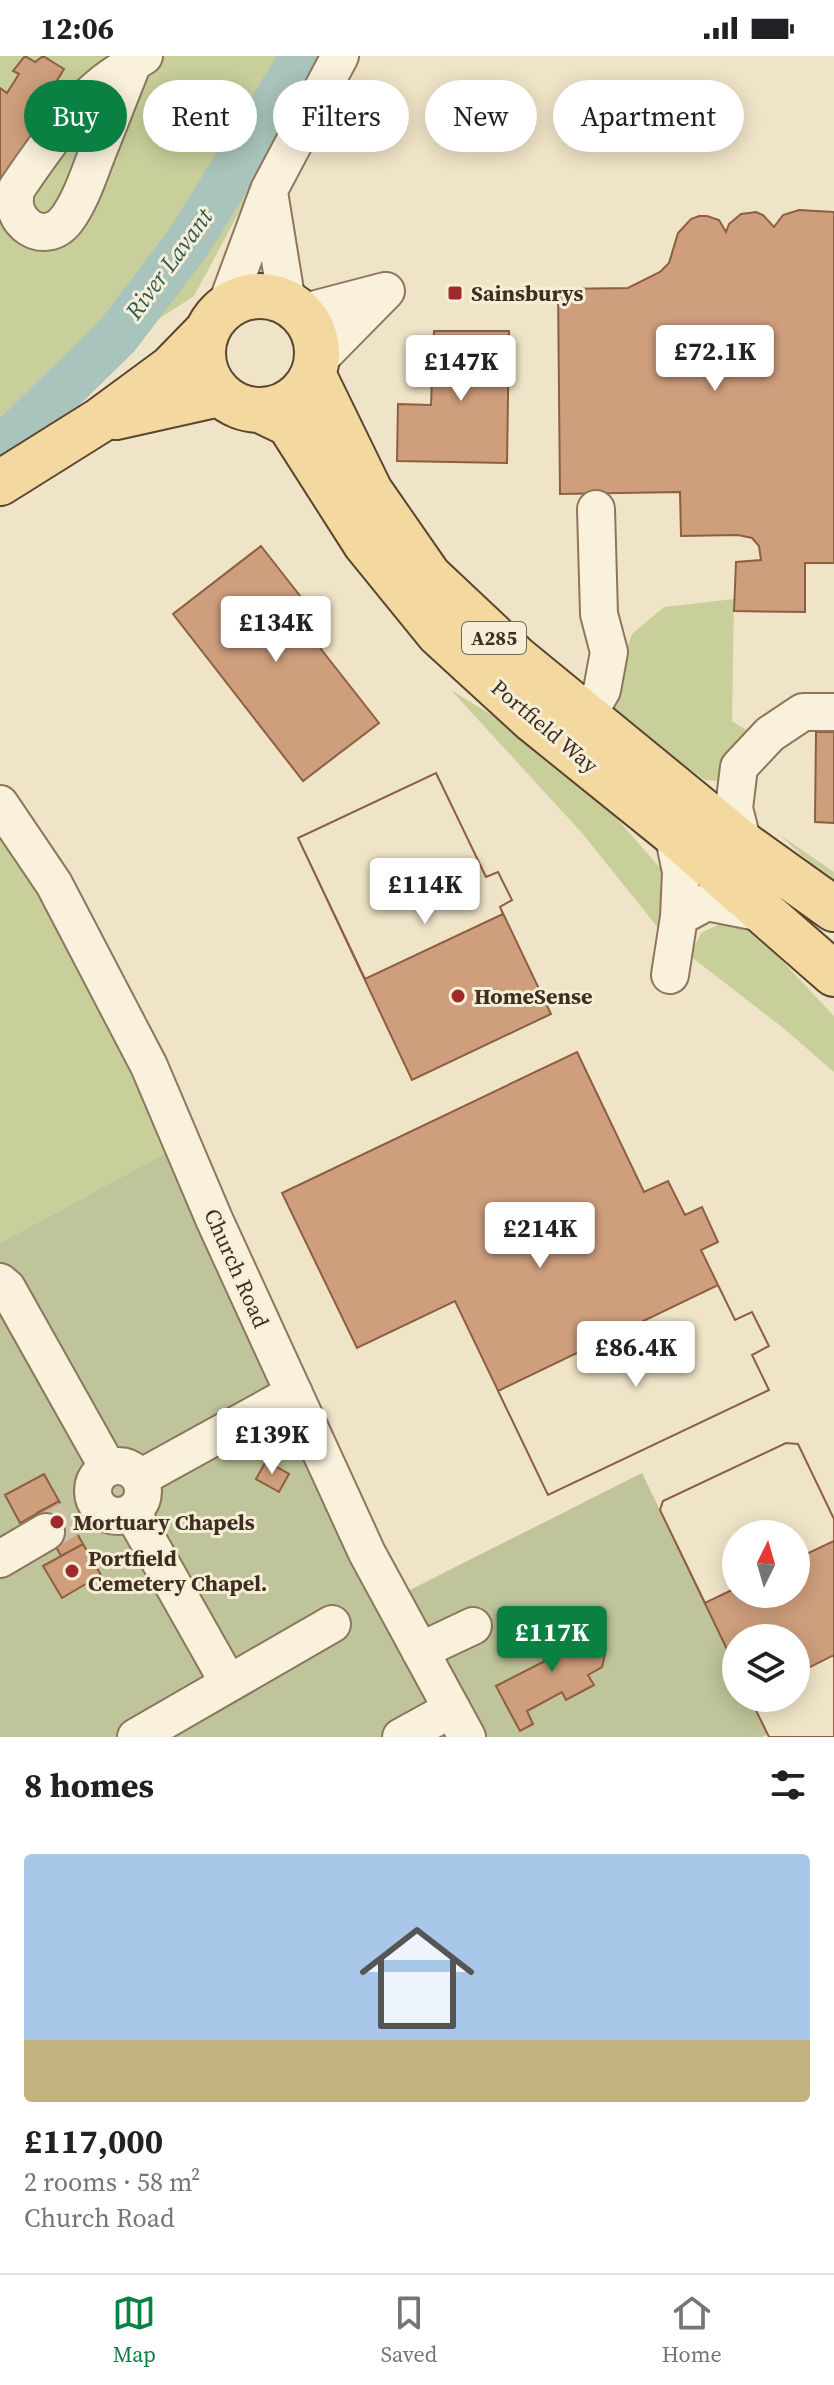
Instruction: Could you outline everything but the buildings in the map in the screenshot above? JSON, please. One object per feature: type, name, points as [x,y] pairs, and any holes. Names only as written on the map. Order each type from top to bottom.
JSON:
[{"type":"main road","points":[[0,483],[99,421],[171,368],[216,319],[255,296],[271,297],[294,308],[311,328],[316,344],[315,368],[295,399],[279,408],[262,411],[245,409],[219,394],[208,378],[202,349],[216,319]]},
{"type":"main road","name":"Portfield Way","points":[[315,368],[370,491],[429,576],[516,658],[743,844],[834,909]]},
{"type":"main road","points":[[99,421],[219,394]]},
{"type":"main road","name":"Portfield Way","points":[[262,411],[289,424],[365,543],[439,634],[533,720],[673,833],[834,974]]},
{"type":"street","points":[[216,319],[269,190],[334,58]]},
{"type":"street","points":[[269,190],[294,308],[386,291],[315,368]]},
{"type":"street","points":[[587,716],[602,690],[609,652],[599,614],[596,509]]},
{"type":"street","points":[[743,844],[734,808],[739,767],[770,734],[803,712],[834,712]]},
{"type":"street","name":"Church Road","points":[[0,804],[54,884],[149,1066],[214,1219],[367,1553],[459,1723]]},
{"type":"street","points":[[670,975],[679,917],[681,872],[673,833]]},
{"type":"street","points":[[679,917],[707,902],[763,913]]},
{"type":"street","points":[[0,1282],[7,1288],[127,1486],[228,1682]]},
{"type":"street","points":[[0,1559],[71,1518],[116,1516],[127,1486],[294,1393]]},
{"type":"street","points":[[136,1737],[332,1624]]},
{"type":"street","points":[[420,1651],[473,1626]]},
{"type":"street","points":[[401,1737],[459,1723]]},
{"type":"green space","points":[[0,56],[323,56],[310,80],[273,80],[273,149],[194,296],[0,422]]},
{"type":"green space","points":[[734,599],[732,721],[751,733],[732,769],[719,781],[705,780],[640,733],[611,707],[618,671],[632,634],[664,607]]},
{"type":"green space","points":[[451,690],[559,757],[663,871],[679,917],[659,929],[582,833]]},
{"type":"green space","points":[[0,835],[60,934],[169,1151],[0,1243]]},
{"type":"green space","points":[[780,835],[834,872],[834,882],[825,877]]},
{"type":"green space","points":[[724,922],[756,933],[834,1016],[834,1072],[782,1027],[690,956],[701,933]]},
{"type":"green space","points":[[169,1151],[392,1599],[642,1473],[722,1639],[722,1712],[757,1712],[768,1734],[763,1737],[0,1737],[0,1243]]},
{"type":"waterway","name":"River Lavant","points":[[0,444],[17,434],[117,336],[189,241],[304,56]]},
{"type":"tunnel","points":[[46,1532],[71,1518]]},
{"type":"place","name":"Sainsburys","points":[[455,293]]},
{"type":"place","name":"HomeSense","points":[[458,996]]},
{"type":"place","name":"Mortuary Chapels","points":[[57,1522]]},
{"type":"place","name":"Portfield Cemetery Chapel.","points":[[72,1571]]}]
